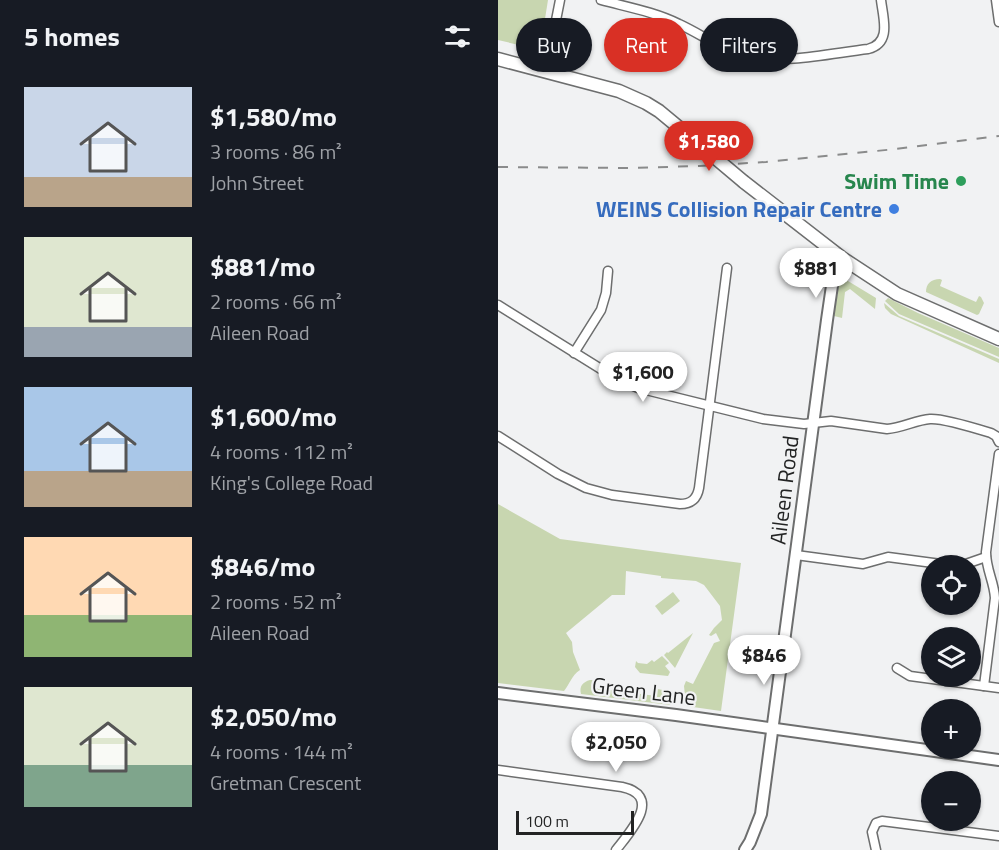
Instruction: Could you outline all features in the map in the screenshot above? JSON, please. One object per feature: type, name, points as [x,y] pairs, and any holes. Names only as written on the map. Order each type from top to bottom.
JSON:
[{"type":"main road","points":[[498,59],[516,64]]},
{"type":"main road","points":[[550,72],[602,85],[634,97],[659,111],[744,182],[842,258],[897,294],[999,339]]},
{"type":"street","points":[[556,18],[560,0]]},
{"type":"street","points":[[600,0],[666,18],[738,54],[776,59],[868,49],[878,45],[884,31],[881,0]]},
{"type":"street","points":[[996,0],[999,22]]},
{"type":"street","name":"Aileen Road","points":[[745,850],[761,814],[812,423],[834,272],[842,258]]},
{"type":"street","points":[[498,436],[558,474],[586,488],[612,495],[683,504],[693,500],[699,491],[727,268]]},
{"type":"street","points":[[574,353],[601,310],[606,293],[608,271]]},
{"type":"street","points":[[498,305],[617,379],[638,388],[756,418],[804,424],[831,421],[892,429],[933,419],[989,433],[996,436],[999,442]]},
{"type":"street","points":[[984,686],[995,598],[986,557],[999,454]]},
{"type":"street","points":[[796,555],[863,564],[888,557],[921,561]]},
{"type":"street","points":[[981,559],[986,557]]},
{"type":"street","points":[[897,668],[910,676],[999,688]]},
{"type":"street","name":"Green Lane","points":[[498,693],[999,759]]},
{"type":"street","points":[[498,770],[622,787],[633,791],[640,801],[642,809],[640,816],[616,850]]},
{"type":"street","points":[[876,850],[872,832],[876,823],[882,821],[999,836]]},
{"type":"green space","points":[[498,0],[548,0],[545,18],[516,18],[516,44],[498,40]]},
{"type":"green space","points":[[843,278],[876,298],[875,309],[850,289],[845,292],[842,318],[834,316],[839,284]]},
{"type":"green space","points":[[942,280],[940,286],[976,302],[979,296],[981,297],[984,303],[979,314],[926,292],[930,282]]},
{"type":"green space","points":[[888,298],[999,348],[999,357],[899,314],[885,301]]},
{"type":"green space","points":[[884,303],[899,316],[999,359],[999,363],[891,314],[885,308]]},
{"type":"green space","points":[[498,504],[560,539],[741,563],[721,711],[686,706],[684,686],[686,681],[693,684],[714,643],[720,641],[716,633],[709,635],[722,620],[720,606],[704,585],[696,581],[661,578],[661,576],[626,571],[625,595],[612,595],[566,633],[572,642],[580,670],[564,691],[498,683]]},
{"type":"green space","points":[[673,592],[680,601],[662,615],[655,606]]},
{"type":"green space","points":[[693,633],[675,668],[664,655]]},
{"type":"green space","points":[[662,656],[669,663],[665,666],[670,672],[668,676],[640,673],[635,667],[636,661],[647,664]]},
{"type":"green space","points":[[590,680],[596,680],[595,688],[656,696],[657,689],[663,690],[669,693],[673,700],[670,705],[581,694],[582,685]]},
{"type":"railway","points":[[498,167],[631,168],[766,162],[999,136]]},
{"type":"place","name":"Swim Time","points":[[961,181]]},
{"type":"place","name":"WEINS Collision Repair Centre","points":[[894,209]]}]
